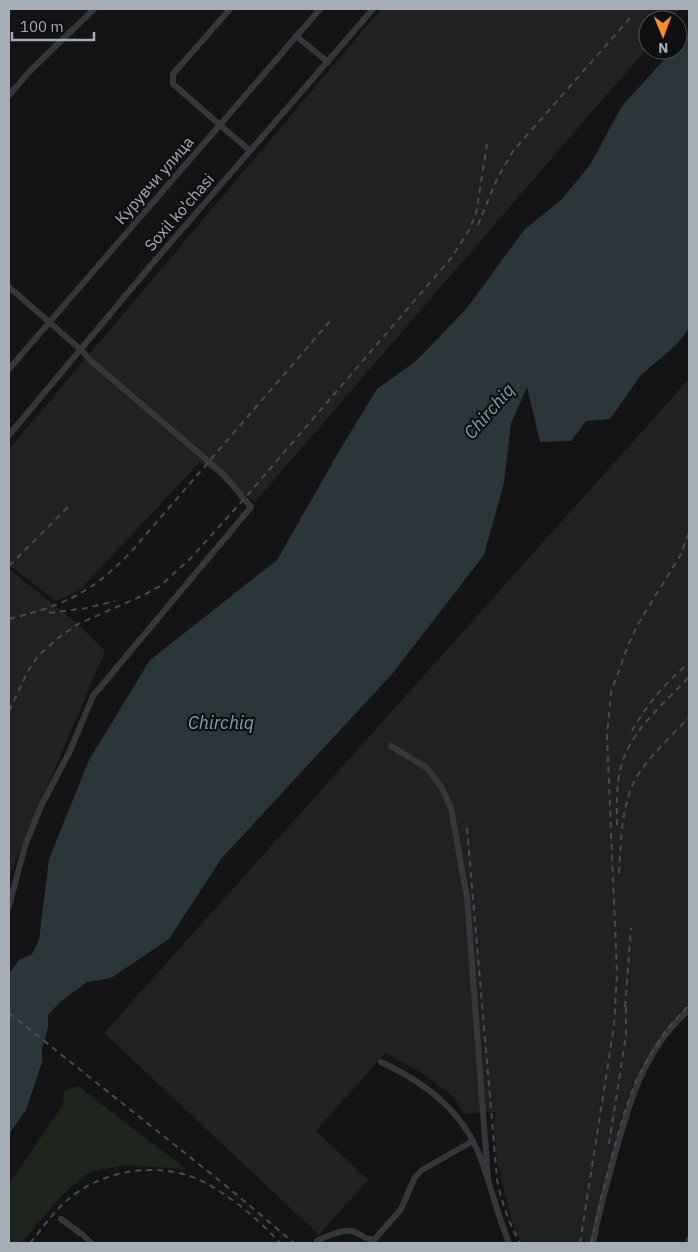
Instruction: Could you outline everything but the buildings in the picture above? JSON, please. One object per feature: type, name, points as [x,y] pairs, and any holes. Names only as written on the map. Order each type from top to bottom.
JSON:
[{"type":"street","points":[[9,95],[31,70],[94,9]]},
{"type":"street","points":[[230,9],[173,74],[172,79],[178,91],[250,151]]},
{"type":"street","name":"Курувчи улица","points":[[9,369],[320,9]]},
{"type":"street","name":"Soxil ko'chasi","points":[[9,434],[80,348],[373,9]]},
{"type":"street","points":[[296,36],[328,62]]},
{"type":"street","points":[[9,287],[80,348],[90,360],[222,473],[251,508],[93,696],[69,753],[42,806],[25,846],[9,906]]},
{"type":"street","points":[[391,746],[427,768],[442,788],[451,808],[468,898],[488,1179]]},
{"type":"street","points":[[593,1243],[625,1116],[650,1059],[676,1020],[689,1010]]},
{"type":"street","points":[[381,1062],[410,1076],[436,1094],[456,1116],[473,1141],[509,1243]]},
{"type":"street","points":[[316,1241],[346,1231],[352,1231],[371,1240],[375,1239],[401,1209],[415,1177],[422,1170],[473,1141]]},
{"type":"street","points":[[61,1219],[91,1243]]},
{"type":"shaded area","points":[[381,9],[680,9],[638,10],[638,59],[255,502],[200,462],[80,590],[56,601],[9,565],[9,449]]},
{"type":"shaded area","points":[[689,379],[689,1006],[667,1028],[645,1064],[623,1111],[590,1243],[522,1243],[515,1231],[498,1167],[494,1130],[495,1112],[464,1114],[453,1096],[420,1072],[385,1053],[316,1131],[368,1180],[319,1235],[104,1033]]},
{"type":"shaded area","points":[[9,569],[78,624],[105,651],[9,877]]},
{"type":"shaded area","points":[[78,1086],[186,1169],[125,1165],[90,1172],[62,1195],[21,1243],[9,1243],[9,1184],[63,1105],[64,1091]]},
{"type":"water","name":"Chirchiq","points":[[688,35],[689,329],[677,344],[640,376],[610,419],[586,421],[571,441],[540,442],[527,387],[511,423],[504,483],[484,555],[392,674],[221,859],[169,939],[111,978],[87,982],[60,1002],[48,1015],[48,1028],[42,1048],[42,1063],[26,1110],[9,1134],[9,974],[19,960],[32,954],[39,940],[49,859],[89,760],[150,660],[277,560],[377,389],[416,361],[467,308],[524,230],[562,199],[590,165],[622,106],[664,60],[688,60]]},
{"type":"railway","points":[[478,225],[497,179],[513,151],[631,17]]},
{"type":"railway","points":[[9,711],[28,671],[38,656],[58,638],[78,624],[160,586],[189,560],[244,499],[452,257],[469,230],[476,214],[487,144]]},
{"type":"railway","points":[[9,619],[61,603],[89,588],[116,567],[331,320]]},
{"type":"railway","points":[[9,566],[71,504]]},
{"type":"railway","points":[[580,1243],[614,1026],[617,973],[607,736],[611,692],[638,624],[680,556],[689,533]]},
{"type":"railway","points":[[49,613],[87,608],[115,601]]},
{"type":"railway","points":[[632,731],[657,694],[689,663]]},
{"type":"railway","points":[[617,825],[620,771],[630,744],[648,720],[689,677]]},
{"type":"railway","points":[[619,873],[621,837],[627,800],[631,789],[636,778],[648,762],[689,717]]},
{"type":"railway","points":[[467,828],[497,1179],[506,1212],[520,1243]]},
{"type":"railway","points":[[625,1007],[631,928]]},
{"type":"railway","points":[[609,1144],[626,1035],[626,1001]]},
{"type":"railway","points":[[591,1243],[615,1145],[625,1110],[637,1079],[667,1029],[689,1005]]},
{"type":"railway","points":[[9,1013],[225,1185],[294,1243]]},
{"type":"railway","points":[[30,1243],[60,1207],[79,1191],[95,1182],[112,1176],[149,1170],[167,1171],[202,1181],[244,1209],[280,1243]]}]
